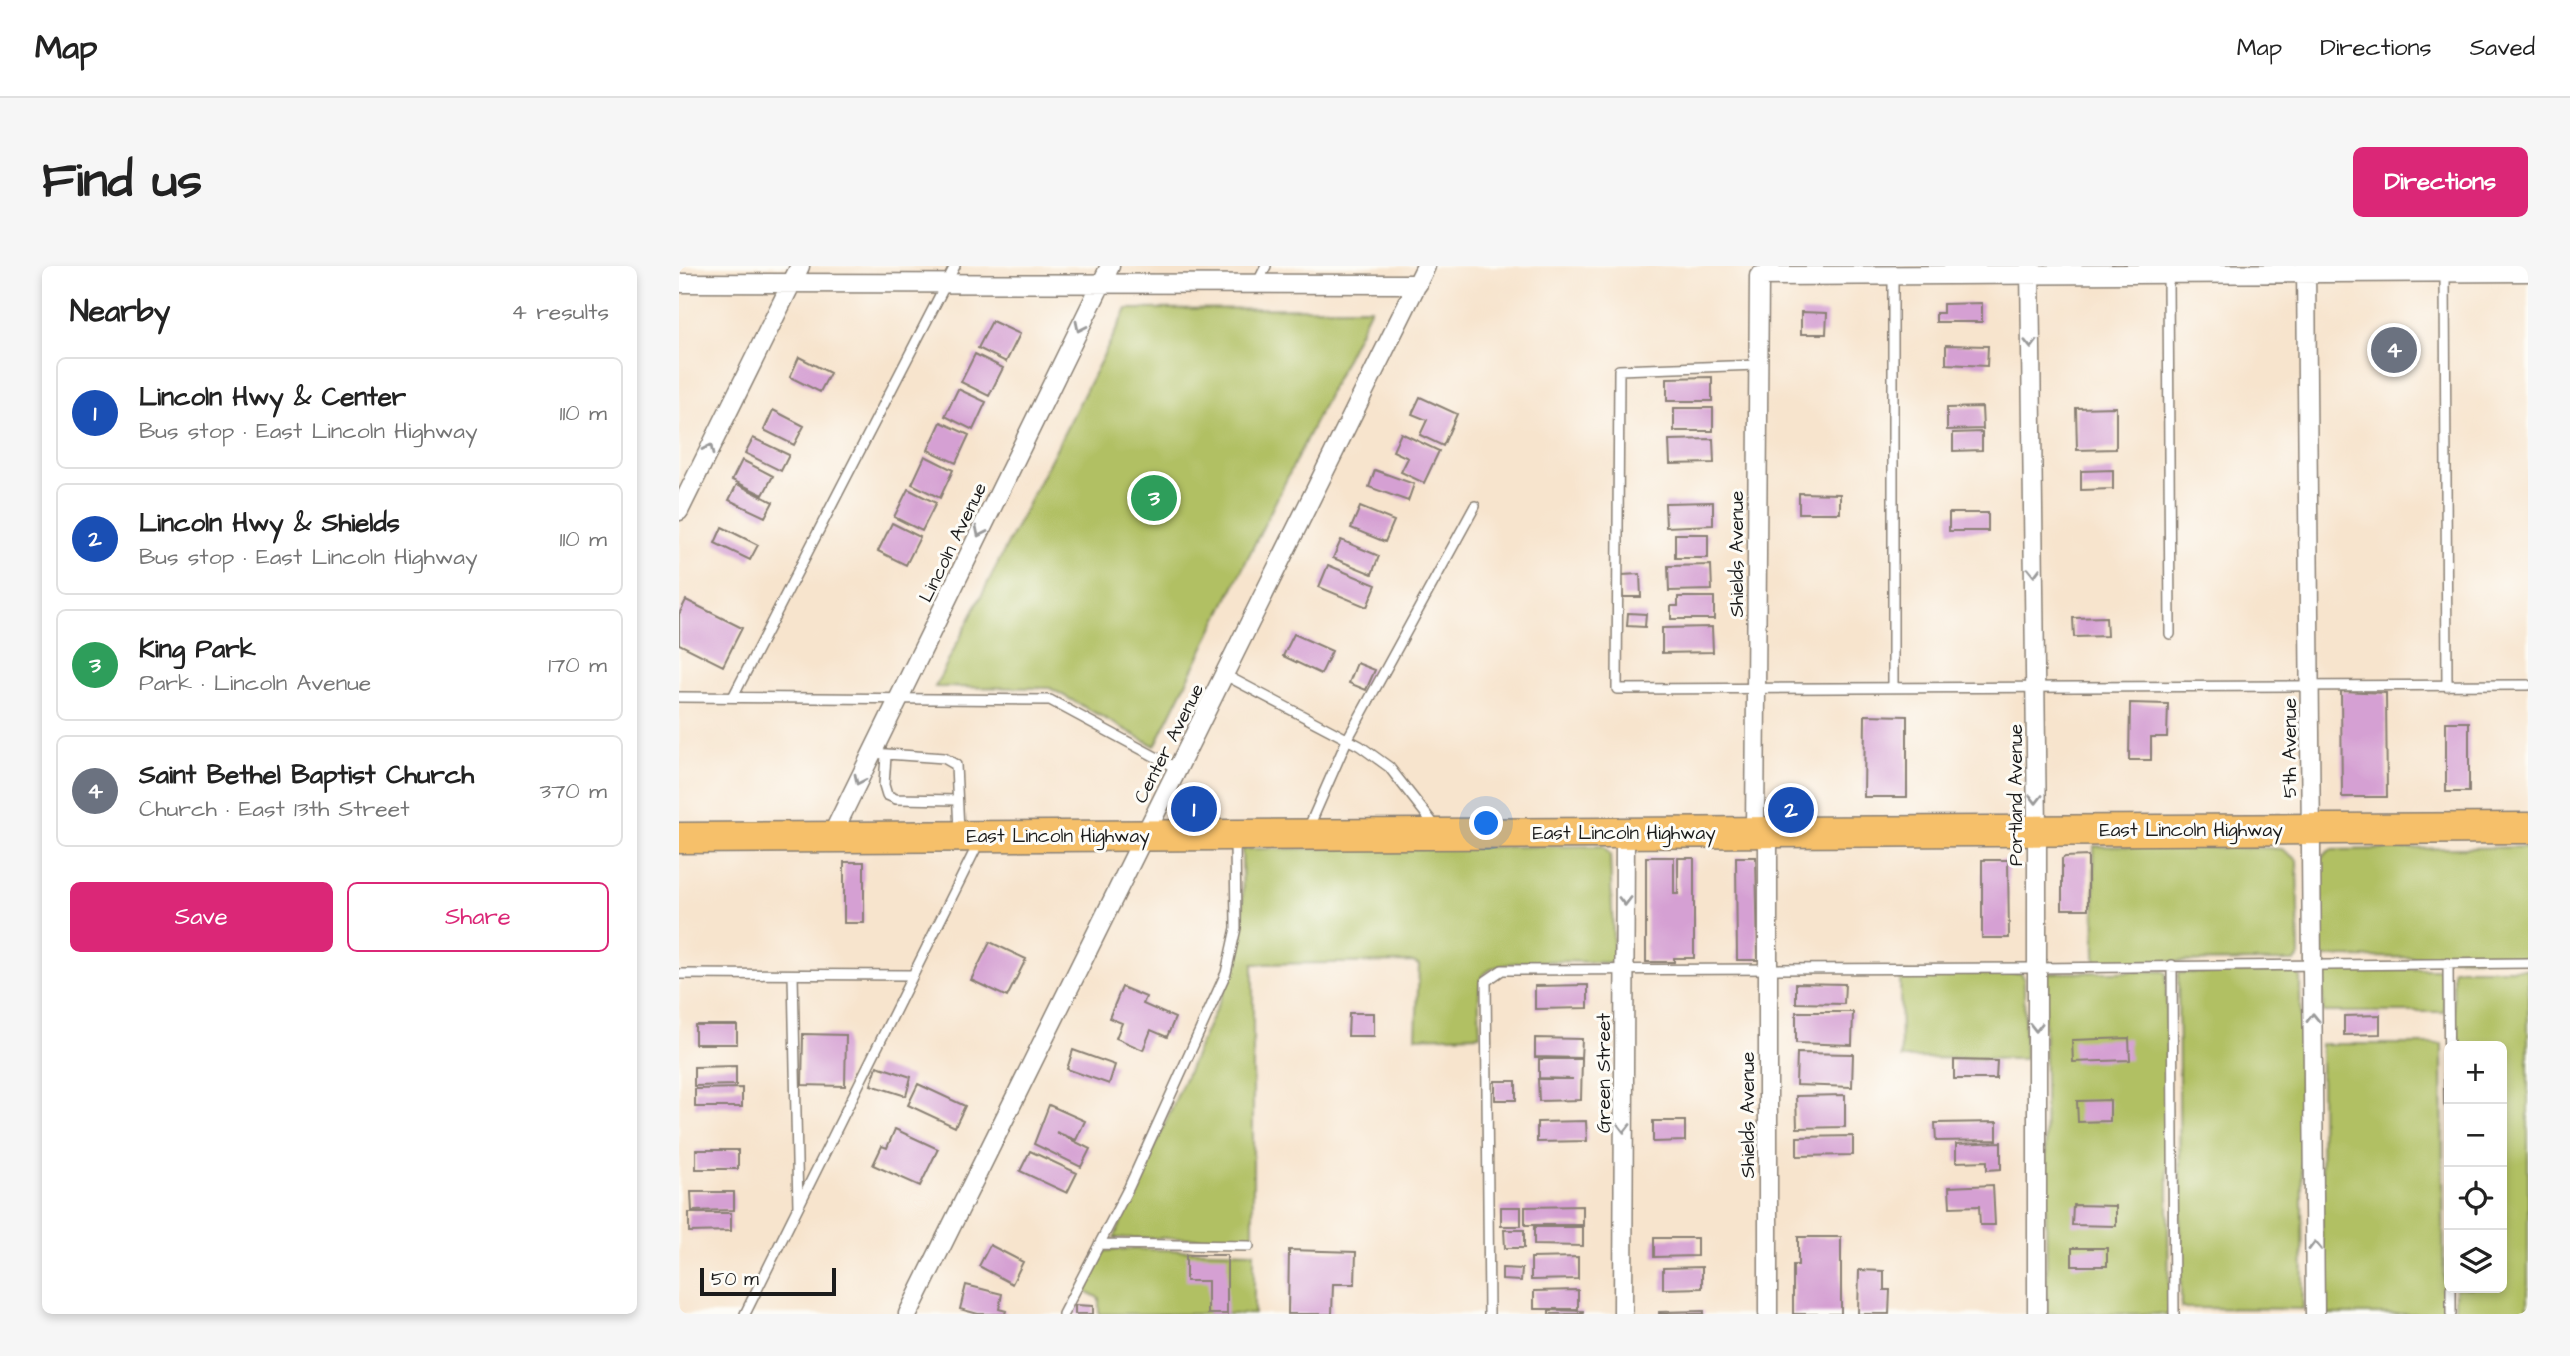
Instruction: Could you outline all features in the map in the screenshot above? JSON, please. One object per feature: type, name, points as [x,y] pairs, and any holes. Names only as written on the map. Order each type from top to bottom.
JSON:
[{"type":"main road","name":"East Lincoln Highway","points":[[679,838],[2528,828]]},
{"type":"street","points":[[679,511],[800,266]]},
{"type":"street","name":"Lincoln Avenue","points":[[831,837],[879,754],[899,699],[1110,266]]},
{"type":"street","name":"Center Avenue","points":[[908,1314],[1426,266]]},
{"type":"street","points":[[1893,276],[2030,271],[2168,275],[2305,270],[2528,272]]},
{"type":"street","name":"5th Avenue","points":[[2305,270],[2315,1314]]},
{"type":"street","name":"Portland Avenue","points":[[2030,271],[2036,689],[2038,1314]]},
{"type":"street","name":"Shields Avenue","points":[[1768,1314],[1768,969],[1756,690],[1759,276],[1893,276]]},
{"type":"street","points":[[679,283],[1418,284]]},
{"type":"street","name":"Green Street","points":[[1623,1314],[1625,832]]},
{"type":"lane","points":[[733,697],[955,266]]},
{"type":"lane","points":[[1257,284],[1266,266]]},
{"type":"lane","points":[[2445,272],[2447,686]]},
{"type":"lane","points":[[2168,275],[2170,634]]},
{"type":"lane","points":[[1893,276],[1893,688]]},
{"type":"lane","points":[[1758,365],[1619,370],[1617,689],[2528,685]]},
{"type":"lane","points":[[1306,834],[1347,740],[1475,506]]},
{"type":"lane","points":[[1225,675],[1347,740],[1389,767],[1440,833]]},
{"type":"lane","points":[[679,697],[1051,700],[1178,770]]},
{"type":"lane","points":[[745,1314],[913,975],[971,836],[957,800],[956,765],[944,758],[879,754],[887,795],[896,799],[957,800]]},
{"type":"lane","points":[[1063,1314],[1129,1187],[1226,972],[1236,928],[1235,835]]},
{"type":"lane","points":[[2448,963],[2449,1041]]},
{"type":"lane","points":[[1489,1314],[1486,981],[1502,970],[2528,963]]},
{"type":"lane","points":[[2172,965],[2174,1314]]},
{"type":"lane","points":[[679,974],[913,975]]},
{"type":"lane","points":[[793,975],[798,1209]]},
{"type":"lane","points":[[1100,1244],[1249,1246]]},
{"type":"lane","points":[[2451,1293],[2451,1314]]},
{"type":"green space","points":[[1371,308],[1155,746],[1050,688],[935,687],[1127,309]]},
{"type":"green space","points":[[1603,846],[1610,855],[1614,963],[1524,962],[1492,969],[1481,981],[1480,1035],[1416,1037],[1419,965],[1413,962],[1253,964],[1253,1238],[1114,1238],[1237,961],[1243,923],[1242,849]]},
{"type":"green space","points":[[2094,846],[2282,849],[2297,860],[2299,957],[2295,961],[2095,962]]},
{"type":"green space","points":[[2528,847],[2528,958],[2321,957],[2321,862],[2330,850]]},
{"type":"green space","points":[[2327,969],[2444,969],[2444,1012],[2323,1012],[2322,976]]},
{"type":"green space","points":[[2453,969],[2528,969],[2528,1314],[2455,1314],[2455,1293],[2507,1293],[2507,1041],[2454,1041]]},
{"type":"green space","points":[[2292,971],[2300,977],[2303,1309],[2181,1308],[2178,973]]},
{"type":"green space","points":[[1900,973],[2021,973],[2024,978],[2025,1059],[1901,1058]]},
{"type":"green space","points":[[2047,973],[2166,973],[2169,1314],[2047,1314],[2044,976]]},
{"type":"green space","points":[[2321,1044],[2442,1044],[2444,1314],[2322,1314]]},
{"type":"green space","points":[[1129,1249],[1254,1252],[1254,1314],[1099,1314],[1099,1298],[1085,1291],[1104,1251]]},
{"type":"building","points":[[1982,303],[1982,322],[1936,322],[1936,313],[1943,313],[1943,304]]},
{"type":"building","points":[[1801,312],[1827,313],[1826,334],[1801,334]]},
{"type":"building","points":[[992,321],[1020,334],[1006,362],[978,348]]},
{"type":"building","points":[[1946,345],[1988,346],[1987,366],[1946,364]]},
{"type":"building","points":[[975,354],[1003,368],[989,396],[961,382]]},
{"type":"building","points":[[799,357],[830,373],[820,392],[790,377]]},
{"type":"building","points":[[1712,377],[1712,401],[1667,401],[1667,378]]},
{"type":"building","points":[[958,389],[986,402],[973,430],[945,416]]},
{"type":"building","points":[[1420,397],[1457,414],[1443,446],[1420,435],[1427,420],[1412,414]]},
{"type":"building","points":[[1982,407],[1983,429],[1947,430],[1947,408]]},
{"type":"building","points":[[2116,407],[2116,449],[2077,450],[2076,408]]},
{"type":"building","points":[[1674,408],[1713,408],[1713,431],[1674,431]]},
{"type":"building","points":[[773,410],[804,426],[794,445],[764,430]]},
{"type":"building","points":[[941,422],[969,435],[956,463],[928,450]]},
{"type":"building","points":[[1982,432],[1982,450],[1953,451],[1953,433]]},
{"type":"building","points":[[1401,433],[1439,451],[1424,483],[1401,472],[1408,458],[1393,451]]},
{"type":"building","points":[[753,438],[789,455],[781,471],[745,453]]},
{"type":"building","points":[[1713,439],[1714,463],[1670,464],[1669,440]]},
{"type":"building","points":[[925,456],[953,470],[940,498],[912,484]]},
{"type":"building","points":[[742,460],[773,476],[763,495],[732,480]]},
{"type":"building","points":[[1375,470],[1414,484],[1408,501],[1369,487]]},
{"type":"building","points":[[2113,470],[2113,489],[2081,490],[2081,471]]},
{"type":"building","points":[[737,484],[773,502],[765,517],[729,500]]},
{"type":"building","points":[[908,489],[936,503],[922,531],[894,517]]},
{"type":"building","points":[[1799,493],[1840,494],[1840,513],[1799,513]]},
{"type":"building","points":[[1713,502],[1713,525],[1666,527],[1665,503]]},
{"type":"building","points":[[1360,507],[1394,521],[1385,542],[1351,528]]},
{"type":"building","points":[[1949,513],[1988,513],[1988,531],[1949,531]]},
{"type":"building","points":[[892,523],[920,537],[906,565],[878,551]]},
{"type":"building","points":[[722,527],[758,545],[750,560],[715,543]]},
{"type":"building","points":[[1675,534],[1708,534],[1708,558],[1675,558]]},
{"type":"building","points":[[1341,540],[1379,556],[1372,574],[1333,558]]},
{"type":"building","points":[[1328,565],[1376,585],[1367,607],[1319,587]]},
{"type":"building","points":[[1711,565],[1712,590],[1669,591],[1668,566]]},
{"type":"building","points":[[1640,574],[1641,597],[1623,597],[1622,575]]},
{"type":"building","points":[[1678,597],[1714,597],[1714,619],[1671,619],[1671,606],[1678,606]]},
{"type":"building","points":[[686,600],[742,628],[723,666],[679,644],[679,614]]},
{"type":"building","points":[[1628,613],[1646,614],[1645,627],[1627,626]]},
{"type":"building","points":[[2106,617],[2107,636],[2074,637],[2073,618]]},
{"type":"building","points":[[1712,627],[1713,652],[1662,653],[1662,628]]},
{"type":"building","points":[[1294,634],[1332,651],[1321,674],[1283,656]]},
{"type":"building","points":[[1357,663],[1375,670],[1366,690],[1349,683]]},
{"type":"building","points":[[2341,691],[2386,693],[2387,797],[2342,797]]},
{"type":"building","points":[[2130,703],[2168,704],[2167,737],[2151,737],[2151,760],[2129,760]]},
{"type":"building","points":[[1865,715],[1907,716],[1907,797],[1864,797]]},
{"type":"building","points":[[2446,722],[2469,722],[2469,792],[2446,792]]},
{"type":"building","points":[[2088,856],[2088,909],[2062,909],[2062,859]]},
{"type":"building","points":[[1646,857],[1674,857],[1674,894],[1678,894],[1678,858],[1694,858],[1694,958],[1674,958],[1674,962],[1646,962]]},
{"type":"building","points":[[1736,857],[1756,857],[1758,960],[1737,960]]},
{"type":"building","points":[[1982,860],[2008,860],[2009,938],[1982,938]]},
{"type":"building","points":[[844,862],[864,862],[864,923],[844,923]]},
{"type":"building","points":[[990,942],[1026,959],[1007,997],[971,980]]},
{"type":"building","points":[[1796,983],[1845,984],[1844,1004],[1796,1003]]},
{"type":"building","points":[[1588,985],[1588,1008],[1535,1009],[1535,986]]},
{"type":"building","points":[[1122,987],[1146,997],[1143,1004],[1175,1018],[1167,1037],[1151,1030],[1143,1050],[1116,1038],[1122,1023],[1109,1018]]},
{"type":"building","points":[[1796,1012],[1853,1012],[1852,1045],[1796,1043]]},
{"type":"building","points":[[1349,1013],[1374,1013],[1374,1036],[1348,1036]]},
{"type":"building","points":[[2380,1015],[2380,1034],[2344,1035],[2344,1016]]},
{"type":"building","points":[[695,1025],[737,1025],[737,1044],[695,1044]]},
{"type":"building","points":[[803,1034],[846,1035],[845,1086],[802,1085]]},
{"type":"building","points":[[1535,1038],[1582,1039],[1581,1058],[1535,1057]]},
{"type":"building","points":[[2129,1038],[2130,1060],[2073,1062],[2072,1040]]},
{"type":"building","points":[[1073,1050],[1115,1065],[1109,1084],[1067,1069]]},
{"type":"building","points":[[1797,1053],[1853,1054],[1852,1087],[1796,1085]]},
{"type":"building","points":[[1539,1059],[1582,1059],[1581,1100],[1539,1101],[1538,1079],[1573,1079],[1539,1078]]},
{"type":"building","points":[[1954,1060],[1997,1061],[1996,1079],[1954,1079]]},
{"type":"building","points":[[736,1066],[736,1085],[694,1086],[694,1067]]},
{"type":"building","points":[[877,1066],[911,1077],[906,1096],[871,1085]]},
{"type":"building","points":[[1495,1081],[1516,1081],[1516,1100],[1495,1100]]},
{"type":"building","points":[[918,1084],[965,1106],[955,1127],[908,1105]]},
{"type":"building","points":[[742,1088],[742,1107],[695,1107],[695,1089]]},
{"type":"building","points":[[1845,1095],[1845,1127],[1797,1128],[1796,1096]]},
{"type":"building","points":[[2110,1100],[2110,1121],[2078,1122],[2077,1101]]},
{"type":"building","points":[[1049,1105],[1085,1121],[1076,1140],[1056,1132],[1090,1149],[1081,1167],[1034,1144]]},
{"type":"building","points":[[1586,1121],[1587,1141],[1537,1142],[1537,1122]]},
{"type":"building","points":[[1653,1121],[1685,1121],[1685,1141],[1653,1142]]},
{"type":"building","points":[[1997,1122],[1997,1140],[1936,1141],[1935,1123]]},
{"type":"building","points":[[895,1129],[938,1149],[920,1186],[873,1165],[882,1146],[887,1148]]},
{"type":"building","points":[[1853,1136],[1853,1155],[1797,1156],[1797,1137]]},
{"type":"building","points":[[2001,1142],[2001,1169],[1987,1170],[1987,1161],[1956,1162],[1956,1144]]},
{"type":"building","points":[[696,1150],[738,1150],[738,1169],[696,1169]]},
{"type":"building","points":[[1030,1151],[1077,1173],[1067,1193],[1020,1171]]},
{"type":"building","points":[[1993,1185],[1995,1225],[1980,1225],[1979,1206],[1950,1207],[1949,1187]]},
{"type":"building","points":[[691,1192],[734,1192],[734,1210],[692,1211]]},
{"type":"building","points":[[2073,1205],[2116,1206],[2116,1226],[2072,1225]]},
{"type":"building","points":[[1583,1206],[1583,1225],[1525,1225],[1525,1207]]},
{"type":"building","points":[[1501,1207],[1521,1207],[1521,1226],[1501,1226]]},
{"type":"building","points":[[689,1213],[731,1213],[731,1231],[689,1232]]},
{"type":"building","points":[[1534,1227],[1583,1227],[1583,1246],[1534,1245]]},
{"type":"building","points":[[1504,1230],[1524,1230],[1524,1248],[1505,1248]]},
{"type":"building","points":[[1798,1237],[1841,1237],[1841,1314],[1793,1314],[1793,1265],[1798,1265]]},
{"type":"building","points":[[1654,1238],[1697,1238],[1697,1256],[1654,1257]]},
{"type":"building","points":[[990,1245],[1023,1262],[1012,1284],[979,1266]]},
{"type":"building","points":[[2072,1248],[2107,1248],[2107,1266],[2072,1266]]},
{"type":"building","points":[[1289,1250],[1356,1252],[1355,1284],[1333,1284],[1332,1314],[1288,1314]]},
{"type":"building","points":[[1186,1255],[1227,1255],[1227,1314],[1208,1314],[1208,1281],[1186,1281]]},
{"type":"building","points":[[1578,1257],[1578,1279],[1531,1280],[1531,1258]]},
{"type":"building","points":[[1702,1267],[1702,1288],[1663,1289],[1663,1268]]},
{"type":"building","points":[[1502,1268],[1522,1269],[1521,1281],[1502,1280]]},
{"type":"building","points":[[1859,1270],[1884,1271],[1884,1290],[1890,1290],[1889,1314],[1858,1314]]},
{"type":"building","points":[[966,1285],[1002,1294],[999,1309],[1006,1311],[1005,1314],[978,1314],[960,1309]]},
{"type":"building","points":[[1578,1290],[1578,1309],[1534,1309],[1534,1291]]},
{"type":"building","points":[[1075,1305],[1093,1306],[1093,1314],[1075,1314]]},
{"type":"building","points":[[1549,1310],[1583,1311],[1583,1314],[1549,1314]]},
{"type":"building","points":[[1704,1311],[1704,1314],[1659,1314],[1659,1312]]},
{"type":"place","name":"Saint Bethel Baptist Church","points":[[2394,350]]},
{"type":"place","name":"King Park","points":[[1154,498]]},
{"type":"place","name":"Lincoln Hwy & Center","points":[[1194,809]]},
{"type":"place","name":"Lincoln Hwy & Shields","points":[[1791,810]]}]
